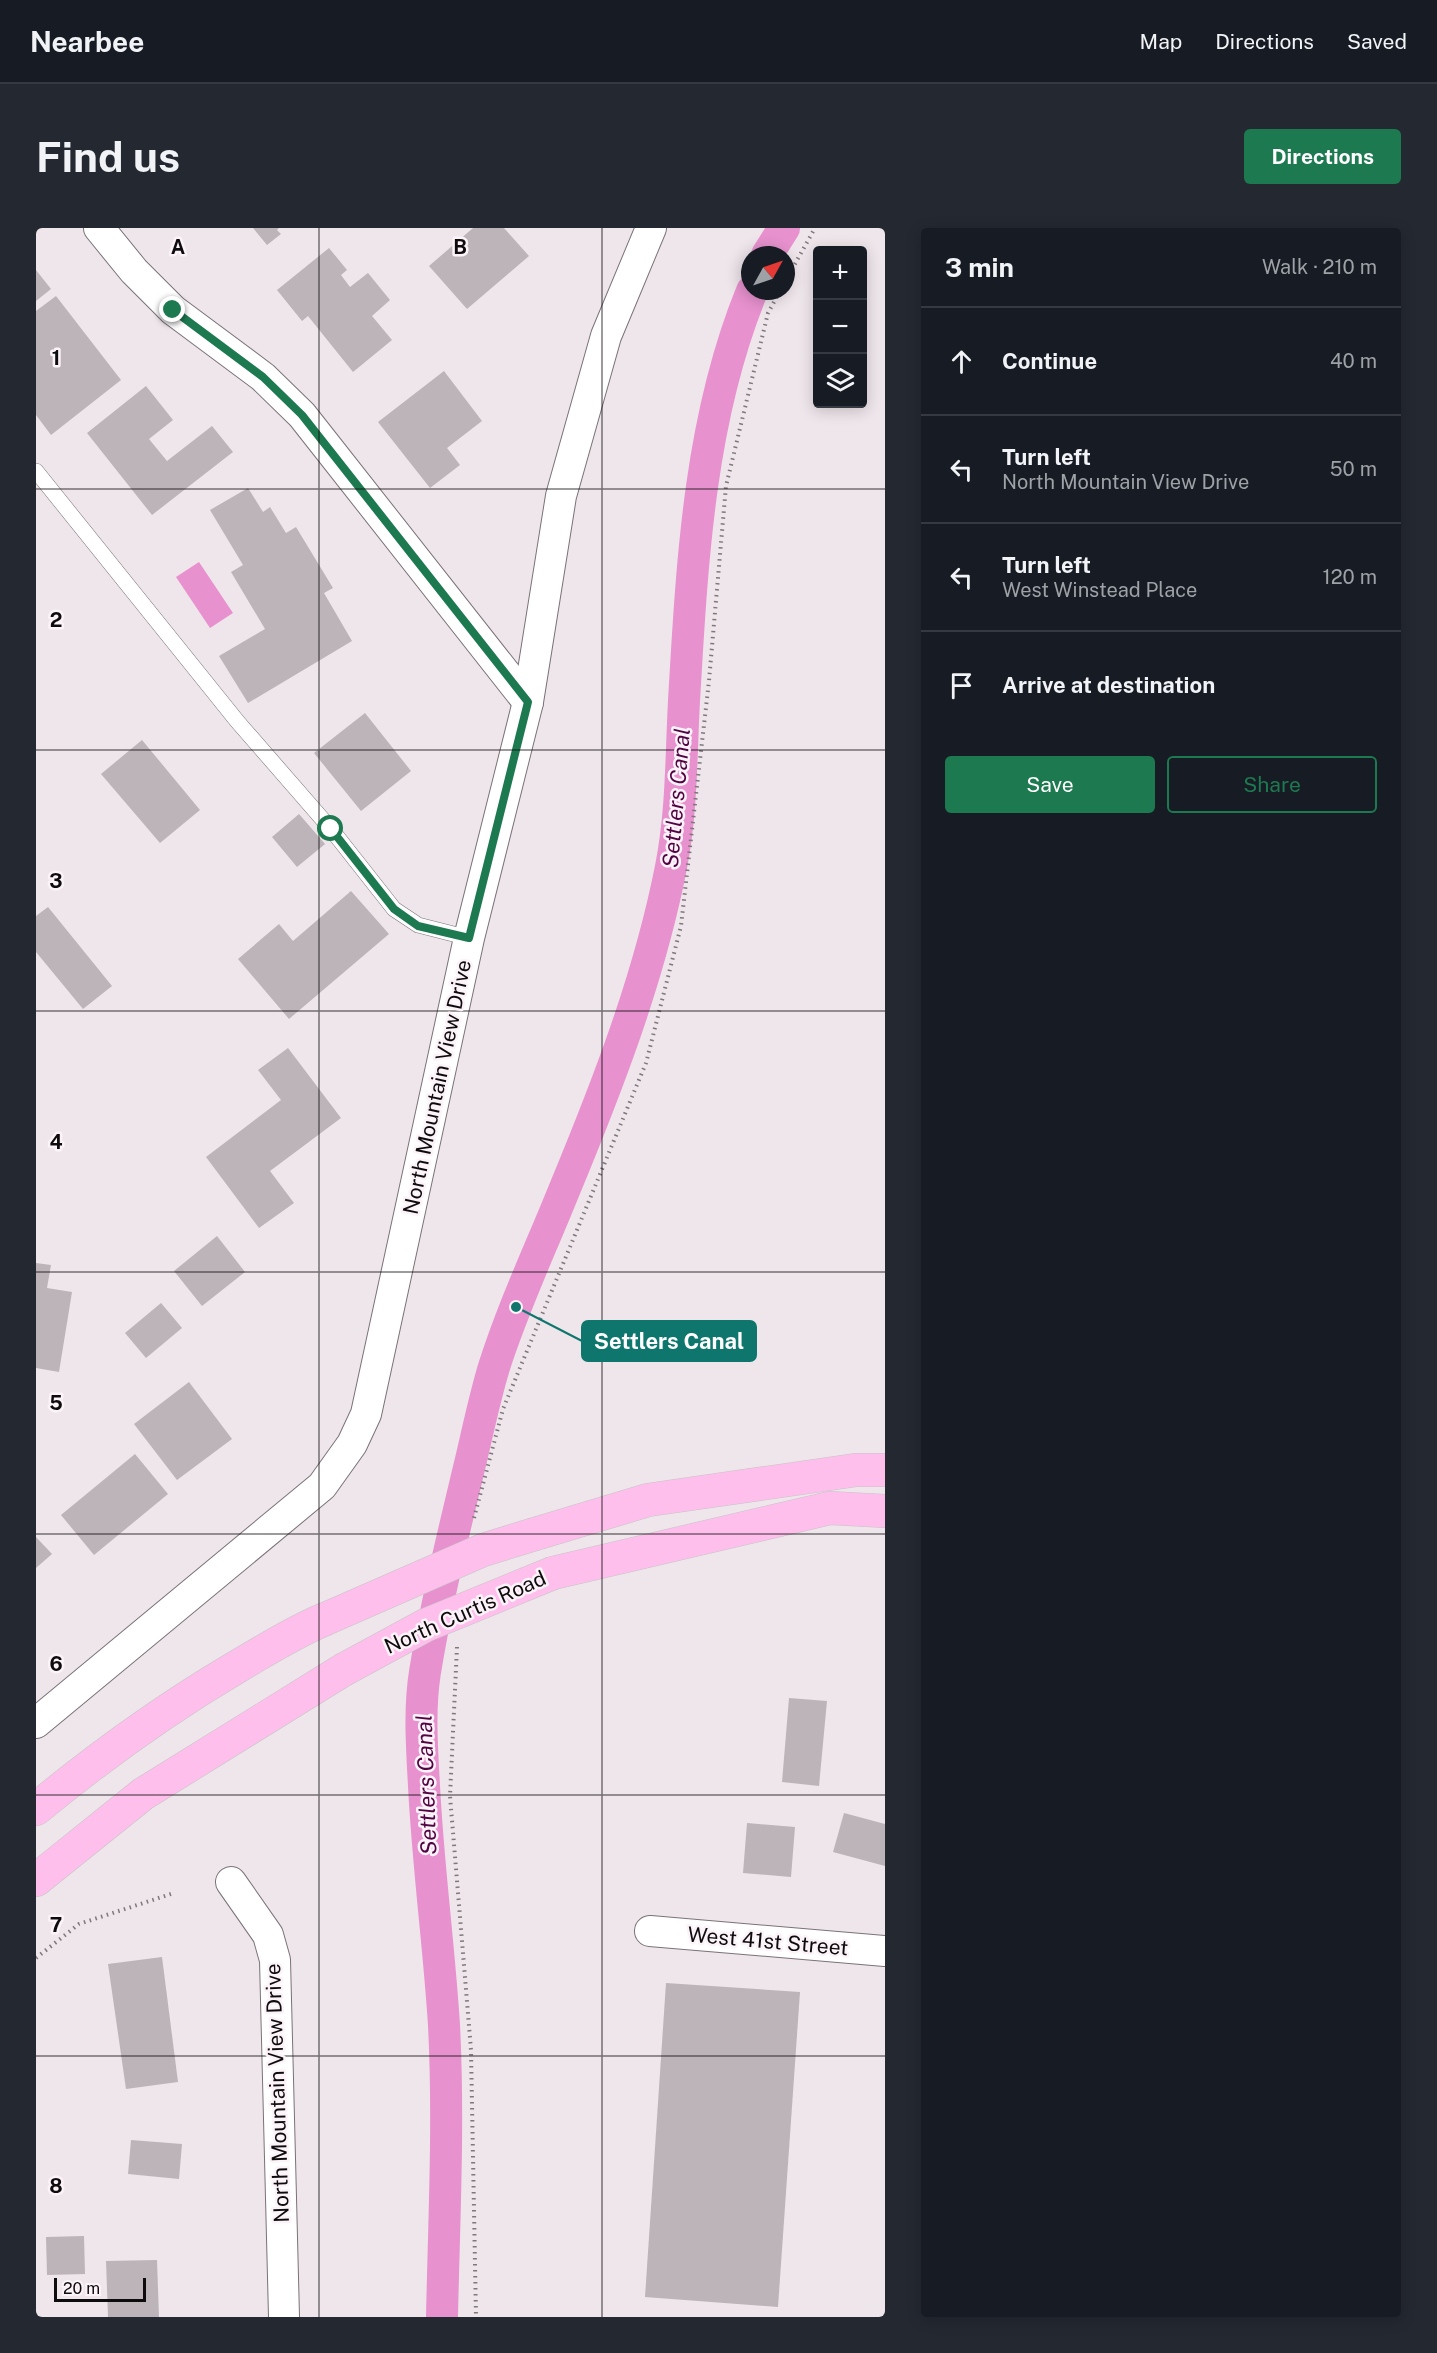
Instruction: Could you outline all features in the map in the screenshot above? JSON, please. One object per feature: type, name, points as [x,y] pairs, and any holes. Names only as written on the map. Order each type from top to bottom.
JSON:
[{"type":"main road","name":"North Curtis Road","points":[[36,1809],[92,1763],[180,1701],[296,1632],[483,1550],[648,1500],[856,1470],[885,1470]]},
{"type":"main road","name":"North Curtis Road","points":[[36,1880],[143,1794],[343,1670],[426,1625],[553,1573],[830,1508],[885,1511]]},
{"type":"street","points":[[99,228],[134,272],[173,310],[263,377],[302,415],[528,702]]},
{"type":"street","name":"North Mountain View Drive","points":[[36,1723],[322,1486],[343,1458],[366,1414],[469,938],[528,702],[561,496],[606,336],[651,228]]},
{"type":"street","name":"North Mountain View Drive","points":[[231,1882],[268,1935],[275,1960],[284,2317]]},
{"type":"street","name":"West 41st Street","points":[[650,1931],[885,1951]]},
{"type":"lane","points":[[36,471],[237,721],[331,829],[394,909],[418,926],[469,938]]},
{"type":"path","points":[[795,264],[815,228]]},
{"type":"path","points":[[472,1528],[503,1409],[646,1063],[681,926],[710,681],[726,486],[768,313],[775,300]]},
{"type":"path","points":[[457,1642],[450,1796],[471,2050],[476,2317]]},
{"type":"path","points":[[36,1958],[79,1924],[174,1893]]},
{"type":"shaded area","points":[[199,562],[233,613],[210,628],[176,577]]},
{"type":"building","points":[[253,228],[279,228],[277,230],[281,234],[267,245]]},
{"type":"building","points":[[473,228],[504,228],[529,256],[467,309],[429,266]]},
{"type":"building","points":[[329,248],[347,270],[341,275],[350,287],[368,273],[390,300],[372,316],[392,340],[353,372],[308,316],[302,321],[277,290]]},
{"type":"building","points":[[36,270],[51,289],[36,301]]},
{"type":"building","points":[[56,296],[121,380],[51,435],[36,415],[36,311]]},
{"type":"building","points":[[444,371],[482,421],[447,448],[460,465],[430,488],[378,422]]},
{"type":"building","points":[[146,386],[173,420],[149,439],[167,461],[212,426],[233,452],[152,515],[87,433]]},
{"type":"building","points":[[248,488],[263,512],[270,507],[286,533],[296,527],[333,588],[324,593],[352,641],[248,703],[219,656],[265,629],[231,572],[243,565],[210,510]]},
{"type":"building","points":[[365,713],[411,771],[361,811],[314,753]]},
{"type":"building","points":[[142,740],[200,810],[160,843],[101,774]]},
{"type":"building","points":[[299,814],[325,844],[297,867],[272,837]]},
{"type":"building","points":[[351,891],[389,934],[289,1019],[238,959],[279,924],[293,941]]},
{"type":"building","points":[[48,907],[112,986],[83,1009],[36,952],[36,916]]},
{"type":"building","points":[[288,1048],[341,1118],[270,1171],[294,1203],[259,1228],[206,1157],[281,1100],[258,1070]]},
{"type":"building","points":[[217,1236],[245,1272],[202,1306],[174,1271]]},
{"type":"building","points":[[36,1263],[51,1265],[47,1288],[72,1292],[59,1372],[36,1368]]},
{"type":"building","points":[[161,1303],[182,1328],[146,1358],[125,1333]]},
{"type":"building","points":[[189,1382],[232,1439],[177,1480],[134,1424]]},
{"type":"building","points":[[135,1454],[168,1494],[94,1555],[61,1515]]},
{"type":"building","points":[[36,1537],[52,1554],[36,1568]]},
{"type":"building","points":[[789,1698],[827,1701],[819,1786],[782,1782]]},
{"type":"building","points":[[844,1813],[885,1824],[885,1866],[833,1852]]},
{"type":"building","points":[[747,1823],[795,1827],[791,1877],[743,1873]]},
{"type":"building","points":[[162,1957],[178,2082],[126,2089],[108,1964]]},
{"type":"building","points":[[666,1983],[800,1992],[778,2307],[645,2297]]},
{"type":"building","points":[[131,2140],[182,2144],[179,2179],[128,2174]]},
{"type":"building","points":[[84,2236],[85,2274],[47,2275],[46,2237]]},
{"type":"building","points":[[157,2260],[159,2317],[108,2317],[106,2261]]},
{"type":"waterway","name":"Settlers Canal","points":[[773,246],[784,228]]},
{"type":"waterway","name":"Settlers Canal","points":[[442,2317],[446,2098],[442,1995],[422,1758],[425,1672],[445,1570],[494,1367],[518,1301],[611,1073],[639,991],[662,909],[677,825],[691,597],[701,493],[720,390],[734,340],[749,300]]},
{"type":"place","name":"Settlers Canal","points":[[516,1307]]},
{"type":"route","points":[[173,310],[263,377],[302,415],[528,702],[469,938],[418,926],[394,909],[331,829]]}]
